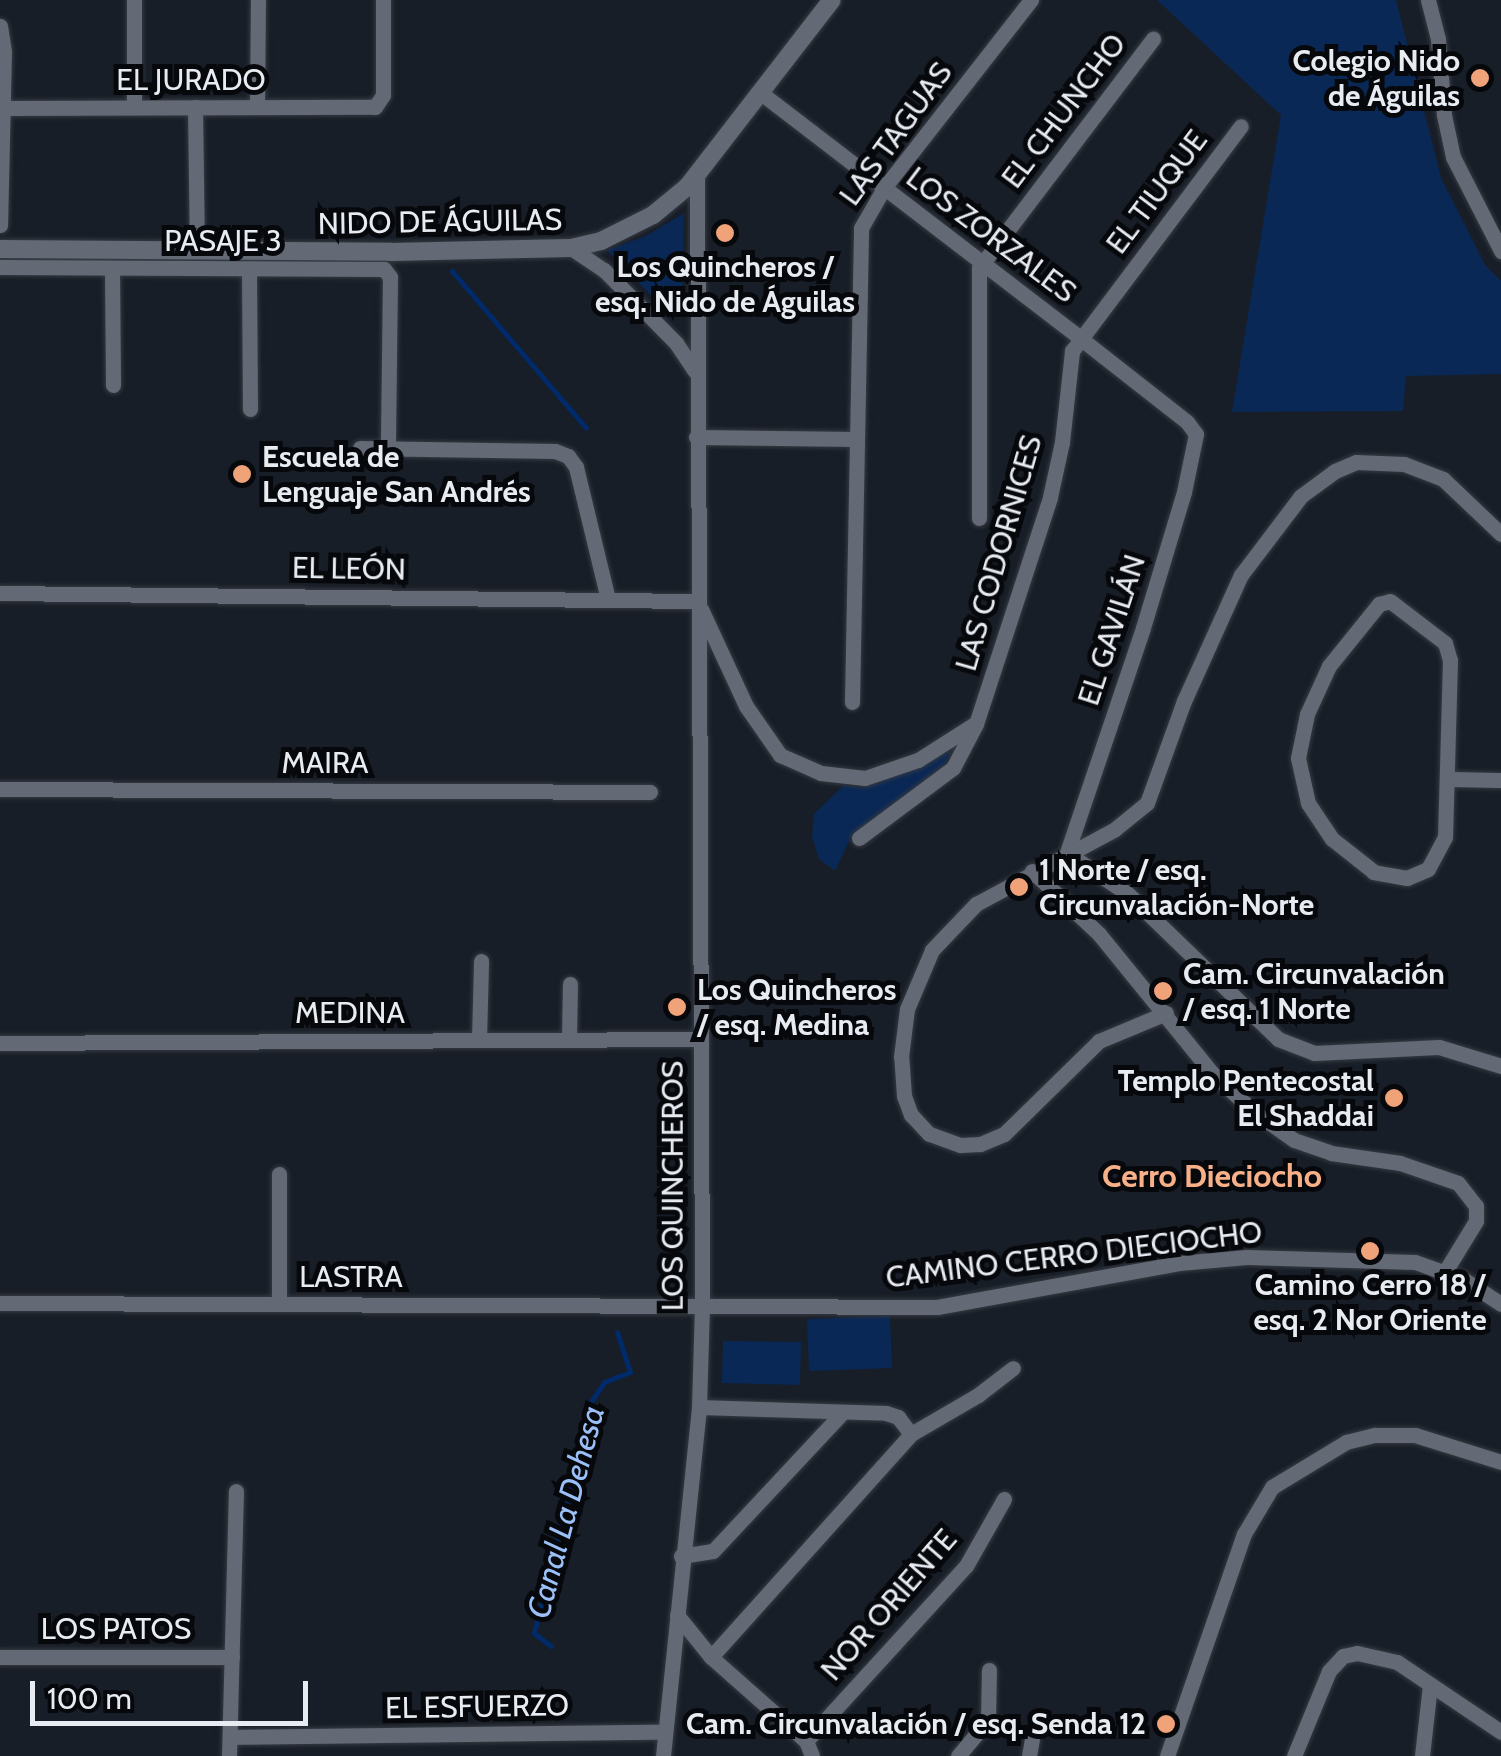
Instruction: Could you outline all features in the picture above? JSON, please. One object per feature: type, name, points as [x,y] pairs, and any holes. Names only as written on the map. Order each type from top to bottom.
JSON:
[{"type":"street","points":[[134,0],[134,107]]},
{"type":"street","points":[[258,0],[258,107]]},
{"type":"street","name":"EL JURADO","points":[[2,108],[380,104],[383,0]]},
{"type":"street","name":"NIDO DE ÁGUILAS","points":[[0,249],[571,248],[634,226],[671,201],[697,176],[832,0]]},
{"type":"street","name":"LAS TAGUAS","points":[[852,702],[859,239],[864,219],[1031,0]]},
{"type":"street","points":[[1428,0],[1438,39],[1448,136],[1461,176],[1501,251]]},
{"type":"street","points":[[0,26],[0,225]]},
{"type":"street","name":"EL CHUNCHO","points":[[982,263],[1153,40]]},
{"type":"street","name":"LOS ZORZALES","points":[[761,93],[1188,422]]},
{"type":"street","points":[[196,107],[196,250]]},
{"type":"street","name":"EL TIUQUE","points":[[1080,338],[1240,126]]},
{"type":"street","name":"LOS QUINCHEROS","points":[[663,1756],[699,1407],[702,1306],[697,176]]},
{"type":"street","points":[[1481,214],[1501,226]]},
{"type":"street","points":[[571,248],[604,270],[676,343],[696,374]]},
{"type":"street","name":"LAS CODORNICES","points":[[979,518],[976,282],[982,263]]},
{"type":"street","name":"PASAJE 3","points":[[0,267],[388,271],[388,449]]},
{"type":"street","points":[[112,268],[112,385]]},
{"type":"street","points":[[249,269],[250,408]]},
{"type":"street","name":"LAS CODORNICES","points":[[859,838],[953,768],[976,724],[1050,497],[1062,442],[1070,360],[1080,338]]},
{"type":"street","name":"EL GAVILÁN","points":[[1068,853],[1143,628],[1197,444],[1188,422]]},
{"type":"street","points":[[696,436],[856,438]]},
{"type":"street","points":[[360,448],[555,451],[568,456],[576,467],[608,599]]},
{"type":"street","points":[[1166,1013],[1099,1041],[1004,1134],[980,1144],[960,1146],[924,1130],[904,1096],[902,1042],[911,992],[932,950],[976,904],[1115,829],[1147,802],[1184,701],[1241,574],[1313,486],[1356,462],[1376,460],[1418,467],[1456,489],[1501,534]]},
{"type":"street","name":"EL LEÓN","points":[[0,593],[698,600]]},
{"type":"street","points":[[698,600],[746,706],[780,755],[807,767],[864,778],[918,760],[976,724]]},
{"type":"street","points":[[1382,602],[1398,604],[1448,648],[1448,779],[1442,851],[1428,869],[1406,878],[1374,872],[1353,858],[1332,839],[1308,803],[1298,758],[1307,714],[1328,666],[1382,602]]},
{"type":"street","points":[[1448,779],[1501,780]]},
{"type":"street","name":"MAIRA","points":[[0,789],[650,792]]},
{"type":"street","points":[[1068,853],[1128,894],[1278,1039],[1314,1053],[1439,1047],[1501,1066]]},
{"type":"street","points":[[1032,871],[1099,934],[1212,1073],[1253,1112],[1294,1140],[1331,1153],[1400,1163],[1458,1182],[1476,1206],[1476,1222],[1446,1270]]},
{"type":"street","points":[[479,1040],[480,961]]},
{"type":"street","points":[[569,1039],[570,984]]},
{"type":"street","name":"MEDINA","points":[[0,1042],[700,1040]]},
{"type":"street","points":[[279,1174],[279,1304]]},
{"type":"street","name":"CAMINO CERRO DIECIOCHO","points":[[702,1306],[937,1307],[1228,1258],[1400,1260],[1446,1270],[1501,1304]]},
{"type":"street","name":"LASTRA","points":[[0,1303],[702,1306]]},
{"type":"street","points":[[711,1657],[911,1434],[978,1396],[1013,1368]]},
{"type":"street","points":[[699,1407],[886,1413],[898,1417],[911,1434]]},
{"type":"street","points":[[682,1556],[713,1551],[842,1414]]},
{"type":"street","points":[[1167,1756],[1244,1534],[1272,1486],[1346,1442],[1376,1435],[1415,1435],[1501,1462]]},
{"type":"street","points":[[229,1756],[236,1492]]},
{"type":"street","name":"NOR ORIENTE","points":[[809,1748],[966,1566],[1004,1499]]},
{"type":"street","points":[[676,1615],[711,1657],[809,1748]]},
{"type":"street","points":[[1294,1756],[1318,1690],[1343,1656],[1371,1653],[1388,1658],[1501,1732]]},
{"type":"street","name":"LOS PATOS","points":[[0,1657],[232,1657]]},
{"type":"street","points":[[958,1756],[988,1720],[989,1670]]},
{"type":"street","points":[[1422,1756],[1430,1685]]},
{"type":"street","name":"EL ESFUERZO","points":[[230,1737],[664,1732]]},
{"type":"street","points":[[1029,1756],[1032,1739]]},
{"type":"shaded area","points":[[1157,0],[1396,0],[1441,178],[1485,265],[1501,281],[1501,374],[1406,376],[1403,411],[1232,412],[1281,115]]},
{"type":"shaded area","points":[[684,213],[682,315],[672,317],[607,250],[646,236]]},
{"type":"shaded area","points":[[951,751],[944,765],[852,835],[835,871],[819,859],[812,837],[814,814],[844,785],[864,788]]},
{"type":"shaded area","points":[[890,1316],[892,1368],[809,1371],[807,1319]]},
{"type":"shaded area","points":[[723,1341],[801,1342],[800,1385],[722,1383]]},
{"type":"waterway","name":"Canal La Dehesa","points":[[452,271],[586,428]]},
{"type":"waterway","name":"Canal La Dehesa","points":[[551,1646],[534,1633],[590,1403],[604,1382],[630,1372],[617,1332]]},
{"type":"place","name":"Colegio Nido de Águilas","points":[[1480,78]]},
{"type":"place","name":"Los Quincheros / esq. Nido de Águilas","points":[[725,233]]},
{"type":"place","name":"Escuela de Lenguaje San Andrés","points":[[242,474]]},
{"type":"place","name":"1 Norte / esq. Circunvalación-Norte","points":[[1019,887]]},
{"type":"place","name":"Cam. Circunvalación / esq. 1 Norte","points":[[1163,991]]},
{"type":"place","name":"Los Quincheros / esq. Medina","points":[[677,1007]]},
{"type":"place","name":"Templo Pentecostal El Shaddai","points":[[1394,1098]]},
{"type":"place","name":"Camino Cerro 18 / esq. 2 Nor Oriente","points":[[1370,1251]]},
{"type":"place","name":"Cam. Circunvalación / esq. Senda 12","points":[[1166,1724]]},
{"type":"district","name":"Cerro Dieciocho","points":[[1212,1176]]}]
